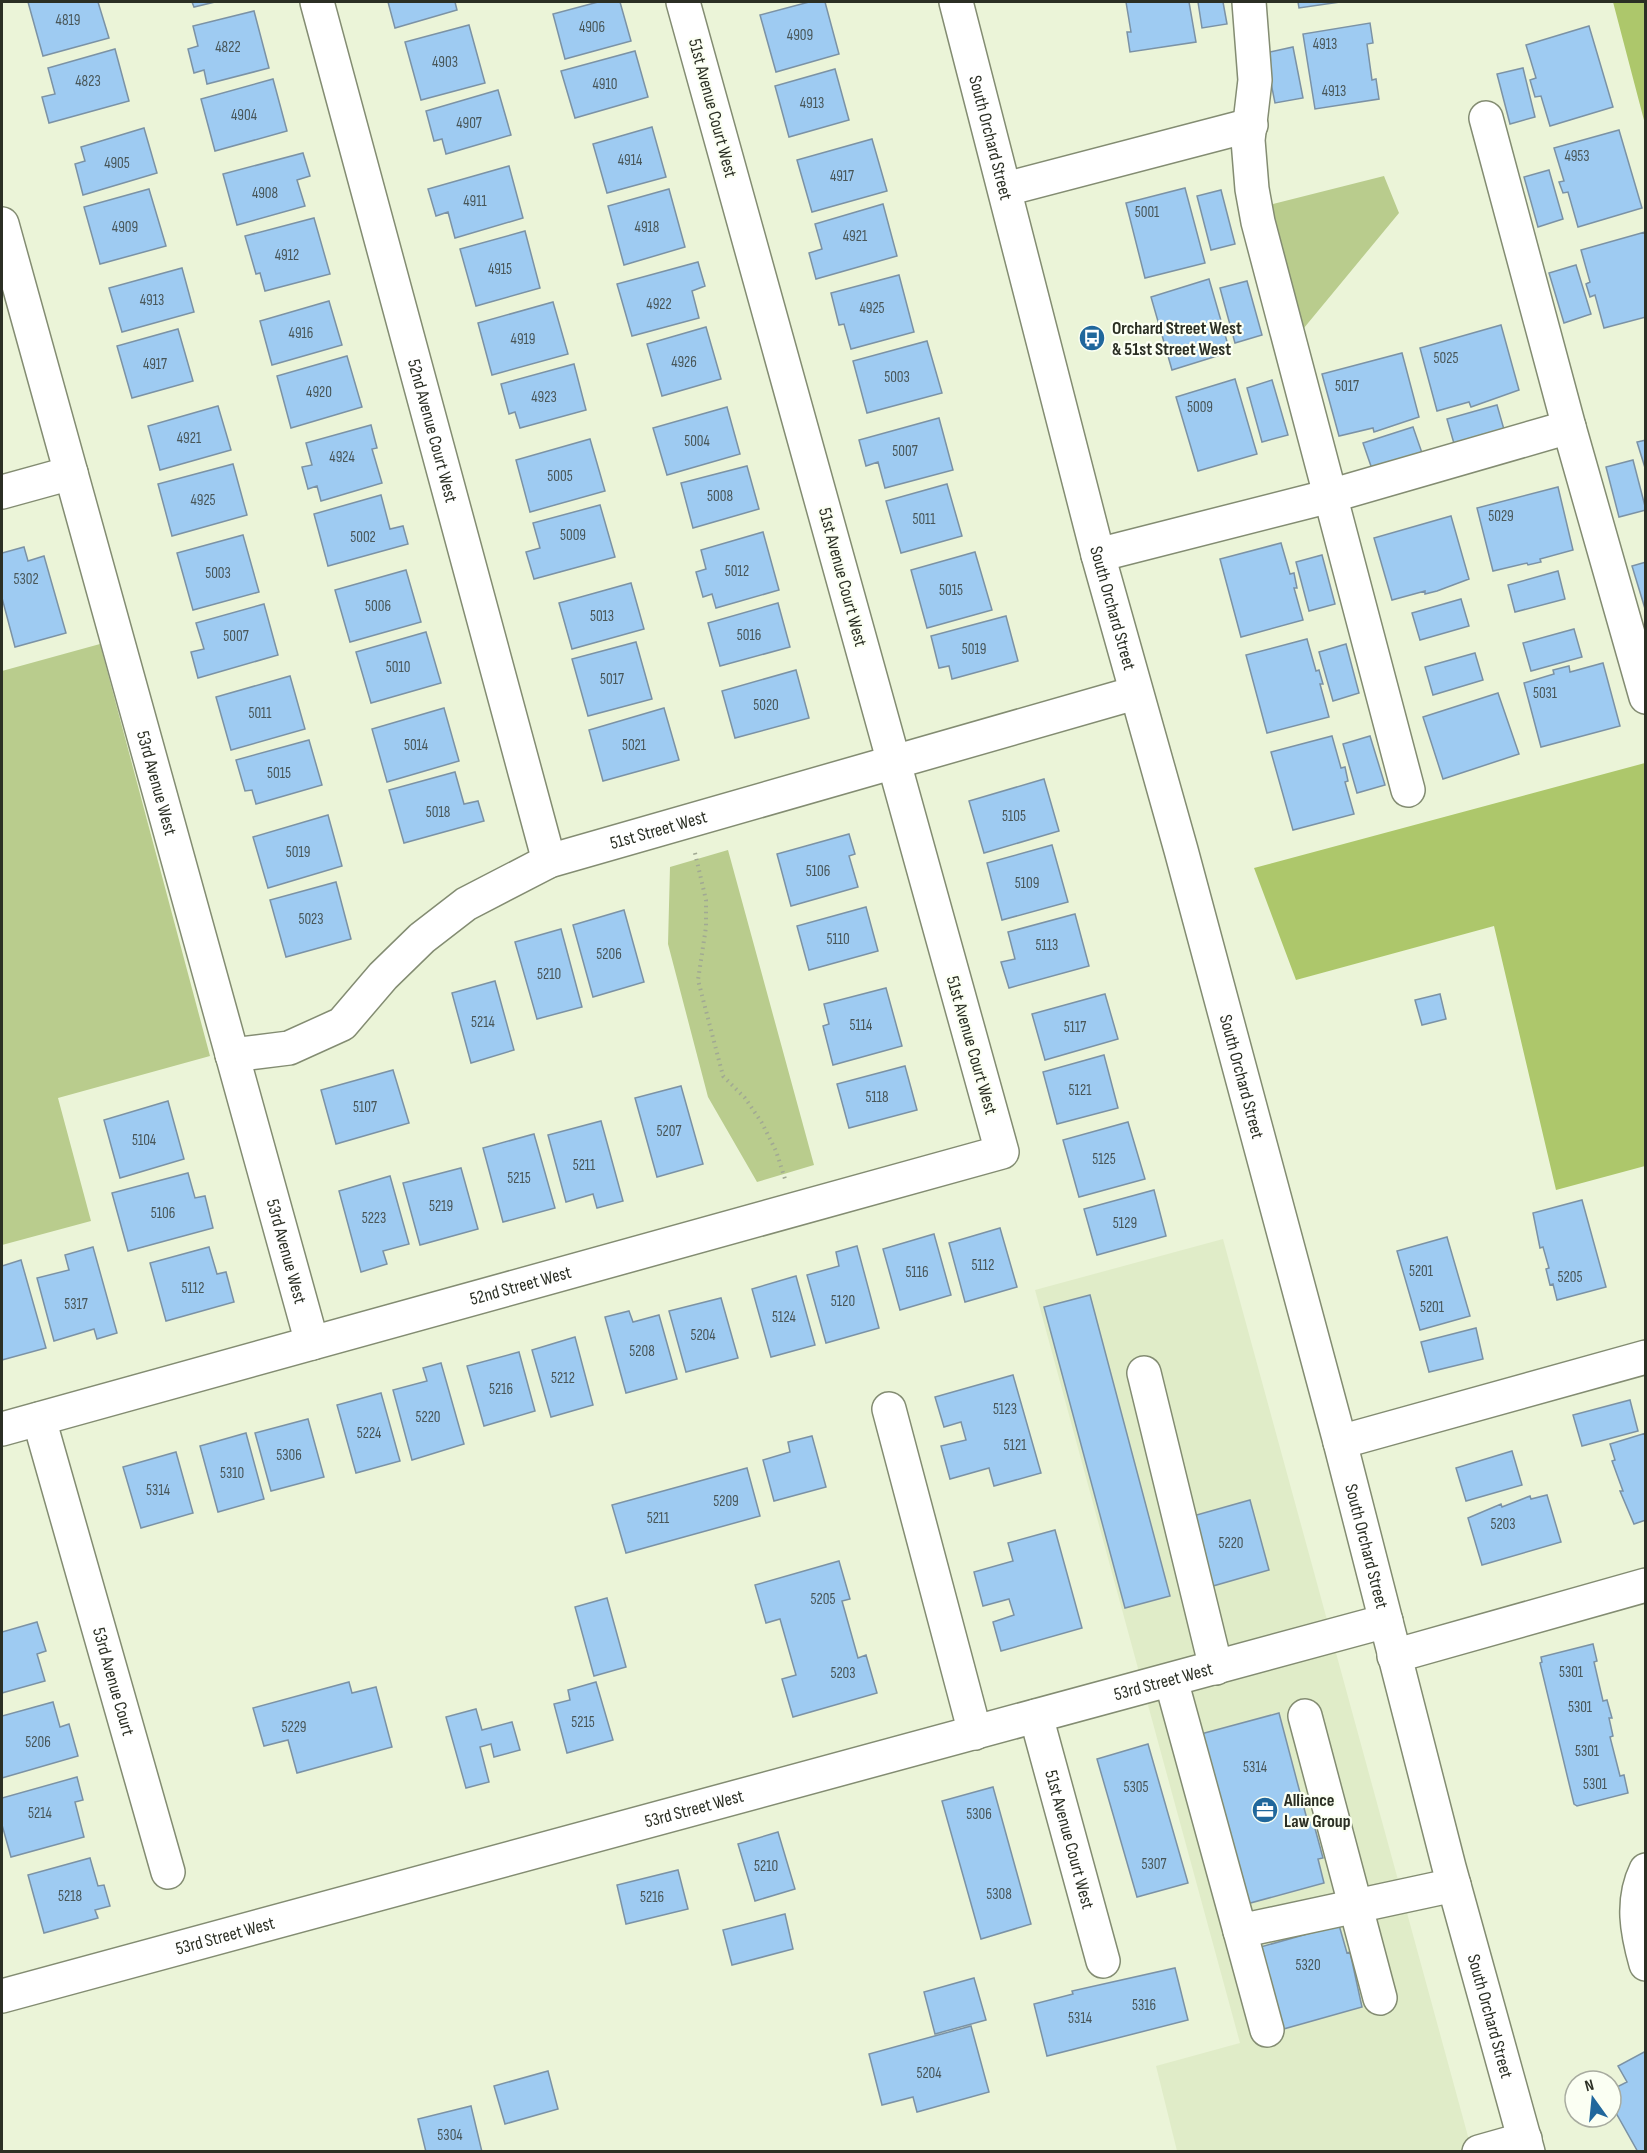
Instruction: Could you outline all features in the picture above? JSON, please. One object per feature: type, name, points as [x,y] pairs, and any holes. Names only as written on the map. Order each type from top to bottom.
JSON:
[{"type":"street","name":"52nd Avenue Court West","points":[[318,2],[549,861]]},
{"type":"street","name":"51st Avenue Court West","points":[[683,2],[1002,1152]]},
{"type":"street","name":"South Orchard Street","points":[[956,2],[1006,189],[1098,555],[1184,861],[1340,1442],[1454,1885],[1526,2145]]},
{"type":"street","points":[[1249,2],[1255,80],[1248,140],[1252,189],[1258,222],[1408,790]]},
{"type":"street","points":[[1486,118],[1569,427],[1646,697]]},
{"type":"street","points":[[1006,189],[1251,125]]},
{"type":"street","name":"53rd Avenue West","points":[[2,224],[312,1343]]},
{"type":"street","points":[[1098,555],[1330,496],[1569,427]]},
{"type":"street","points":[[2,492],[71,473]]},
{"type":"street","name":"51st Street West","points":[[232,1055],[289,1048],[342,1024],[383,976],[422,938],[466,904],[549,861],[1136,693]]},
{"type":"street","name":"52nd Street West","points":[[2,1429],[1002,1152]]},
{"type":"street","points":[[1340,1442],[1646,1357]]},
{"type":"street","points":[[1144,1373],[1215,1668]]},
{"type":"street","points":[[889,1409],[975,1733]]},
{"type":"street","name":"53rd Avenue Court","points":[[39,1419],[168,1872]]},
{"type":"street","points":[[1394,1656],[1646,1585]]},
{"type":"street","name":"53rd Street West","points":[[2,1996],[1386,1621]]},
{"type":"street","points":[[1171,1680],[1267,2030]]},
{"type":"street","name":"51st Avenue Court West","points":[[1036,1716],[1103,1961]]},
{"type":"street","points":[[1305,1716],[1380,1998]]},
{"type":"street","points":[[1646,1870],[1641,1881],[1636,1908],[1638,1936],[1646,1964]]},
{"type":"street","points":[[1240,1931],[1454,1885]]},
{"type":"street","points":[[1479,2151],[1526,2145]]},
{"type":"path","points":[[682,822],[701,873],[706,927],[698,980],[723,1076],[745,1098],[762,1123],[776,1151],[790,1211]]},
{"type":"shaded area","points":[[1223,1239],[1472,2151],[1177,2151],[1156,2066],[1240,2043],[1035,1290]]},
{"type":"green space","points":[[1613,2],[1645,2],[1645,124]]},
{"type":"green space","points":[[1384,176],[1399,213],[1299,334],[1265,206]]},
{"type":"green space","points":[[100,644],[210,1056],[58,1098],[91,1221],[2,1245],[2,671]]},
{"type":"green space","points":[[1645,763],[1645,1166],[1556,1190],[1494,926],[1296,980],[1254,868]]},
{"type":"green space","points":[[728,850],[814,1165],[757,1182],[708,1097],[668,944],[670,867]]},
{"type":"building","points":[[28,2],[98,2],[109,38],[43,56]]},
{"type":"building","points":[[192,2],[215,2],[194,7]]},
{"type":"building","points":[[388,2],[455,2],[457,10],[395,28]]},
{"type":"building","points":[[598,2],[620,2],[631,41],[565,59],[553,14]]},
{"type":"building","points":[[809,2],[825,2],[839,54],[776,72],[760,15]]},
{"type":"building","points":[[1126,2],[1189,2],[1196,42],[1130,52],[1127,32],[1131,32]]},
{"type":"building","points":[[1198,2],[1223,2],[1227,24],[1202,28]]},
{"type":"building","points":[[1298,2],[1340,2],[1299,8]]},
{"type":"building","points":[[254,11],[269,68],[207,84],[204,70],[194,73],[188,49],[198,46],[193,26]]},
{"type":"building","points":[[1370,23],[1373,43],[1367,44],[1372,80],[1376,79],[1379,99],[1315,109],[1303,34]]},
{"type":"building","points":[[469,25],[485,83],[421,100],[405,42]]},
{"type":"building","points":[[1589,26],[1613,107],[1550,126],[1541,96],[1535,97],[1530,80],[1536,78],[1526,45]]},
{"type":"building","points":[[1293,47],[1303,98],[1275,103],[1265,53]]},
{"type":"building","points":[[115,49],[129,101],[49,123],[42,97],[55,94],[48,68]]},
{"type":"building","points":[[635,51],[648,97],[575,118],[561,71]]},
{"type":"building","points":[[1523,68],[1535,117],[1510,124],[1497,74]]},
{"type":"building","points":[[835,69],[849,120],[789,137],[775,86]]},
{"type":"building","points":[[273,79],[287,131],[215,151],[201,99]]},
{"type":"building","points":[[498,90],[511,135],[446,154],[442,139],[434,141],[426,111]]},
{"type":"building","points":[[652,127],[666,177],[607,193],[593,144]]},
{"type":"building","points":[[144,128],[157,173],[83,195],[75,164],[85,161],[81,147]]},
{"type":"building","points":[[1619,130],[1642,208],[1578,227],[1568,192],[1563,193],[1559,182],[1564,181],[1554,148]]},
{"type":"building","points":[[872,139],[887,191],[812,212],[797,160]]},
{"type":"building","points":[[303,153],[310,176],[297,180],[305,206],[237,225],[223,174]]},
{"type":"building","points":[[509,166],[523,218],[455,238],[448,212],[436,216],[428,189]]},
{"type":"building","points":[[1549,170],[1563,219],[1538,227],[1524,177]]},
{"type":"building","points":[[1185,188],[1205,263],[1145,278],[1126,203]]},
{"type":"building","points":[[149,189],[166,246],[100,264],[84,207]]},
{"type":"building","points":[[669,189],[685,247],[624,265],[608,206]]},
{"type":"building","points":[[1221,190],[1235,244],[1211,250],[1197,196]]},
{"type":"building","points":[[883,204],[897,256],[816,279],[809,253],[822,249],[815,224]]},
{"type":"building","points":[[314,218],[330,274],[265,291],[260,273],[256,274],[245,236]]},
{"type":"building","points":[[525,231],[540,288],[476,306],[460,249]]},
{"type":"building","points":[[1645,232],[1646,317],[1604,328],[1595,295],[1590,297],[1586,284],[1590,282],[1581,250]]},
{"type":"building","points":[[698,262],[705,286],[692,291],[699,318],[632,336],[617,284]]},
{"type":"building","points":[[1576,265],[1591,314],[1564,323],[1549,273]]},
{"type":"building","points":[[182,268],[194,312],[122,332],[109,288]]},
{"type":"building","points":[[899,275],[914,332],[851,349],[844,324],[839,325],[831,293]]},
{"type":"building","points":[[1209,279],[1230,352],[1172,370],[1151,297]]},
{"type":"building","points":[[1247,281],[1262,335],[1235,343],[1220,288]]},
{"type":"building","points":[[329,301],[342,345],[272,365],[260,321]]},
{"type":"building","points":[[553,302],[568,354],[492,375],[478,323]]},
{"type":"building","points":[[1501,325],[1519,390],[1471,407],[1469,402],[1437,411],[1420,348]]},
{"type":"building","points":[[706,327],[721,379],[662,396],[647,344]]},
{"type":"building","points":[[178,329],[193,381],[132,398],[117,346]]},
{"type":"building","points":[[927,341],[942,393],[867,413],[853,361]]},
{"type":"building","points":[[1402,353],[1419,417],[1374,432],[1373,428],[1339,436],[1322,374]]},
{"type":"building","points":[[347,356],[362,407],[291,428],[277,376]]},
{"type":"building","points":[[574,364],[586,410],[520,428],[515,412],[509,414],[501,384]]},
{"type":"building","points":[[1235,379],[1257,454],[1198,471],[1176,397]]},
{"type":"building","points":[[1272,380],[1288,435],[1262,442],[1247,388]]},
{"type":"building","points":[[1497,405],[1505,433],[1455,447],[1447,419]]},
{"type":"building","points":[[218,406],[231,450],[160,470],[148,426]]},
{"type":"building","points":[[727,407],[740,454],[667,475],[653,428]]},
{"type":"building","points":[[939,418],[953,470],[885,488],[878,462],[866,466],[859,440]]},
{"type":"building","points":[[371,425],[377,448],[372,449],[382,483],[321,501],[317,486],[308,489],[302,467],[312,465],[306,443]]},
{"type":"building","points":[[1413,427],[1422,453],[1372,469],[1363,443]]},
{"type":"building","points":[[590,439],[605,491],[530,512],[516,460]]},
{"type":"building","points":[[1646,440],[1646,471],[1637,442]]},
{"type":"building","points":[[1633,460],[1646,510],[1619,517],[1606,467]]},
{"type":"building","points":[[233,464],[247,515],[172,536],[158,484]]},
{"type":"building","points":[[747,466],[759,509],[693,528],[681,483]]},
{"type":"building","points":[[947,484],[962,536],[901,553],[886,501]]},
{"type":"building","points":[[1558,487],[1573,550],[1540,559],[1541,562],[1493,571],[1477,508]]},
{"type":"building","points":[[381,495],[390,529],[403,526],[408,544],[328,566],[314,514]]},
{"type":"building","points":[[600,505],[615,557],[534,579],[526,552],[540,548],[533,523]]},
{"type":"building","points":[[1451,516],[1469,579],[1437,591],[1425,594],[1425,591],[1392,600],[1374,538]]},
{"type":"building","points":[[763,532],[779,590],[716,608],[712,594],[703,597],[696,572],[706,569],[701,550]]},
{"type":"building","points":[[243,535],[259,592],[193,610],[177,553]]},
{"type":"building","points":[[1281,543],[1290,574],[1294,573],[1297,588],[1294,588],[1303,620],[1241,637],[1220,559]]},
{"type":"building","points":[[24,547],[28,561],[44,556],[66,633],[15,647],[2,598],[2,553]]},
{"type":"building","points":[[975,552],[992,610],[927,628],[911,570]]},
{"type":"building","points":[[1322,555],[1335,604],[1309,611],[1296,562]]},
{"type":"building","points":[[1646,562],[1646,612],[1632,566]]},
{"type":"building","points":[[406,570],[421,622],[350,642],[335,590]]},
{"type":"building","points":[[1558,571],[1565,599],[1515,612],[1508,585]]},
{"type":"building","points":[[631,583],[644,629],[572,649],[559,603]]},
{"type":"building","points":[[1461,599],[1469,626],[1420,640],[1412,613]]},
{"type":"building","points":[[778,603],[790,647],[720,666],[708,623]]},
{"type":"building","points":[[264,604],[278,655],[198,678],[191,652],[204,649],[196,623]]},
{"type":"building","points":[[1006,616],[1018,661],[952,679],[949,666],[939,668],[931,636]]},
{"type":"building","points":[[1574,629],[1582,657],[1531,671],[1523,643]]},
{"type":"building","points":[[426,632],[441,683],[371,703],[356,652]]},
{"type":"building","points":[[1307,639],[1316,671],[1319,670],[1323,684],[1320,684],[1329,717],[1267,733],[1246,655]]},
{"type":"building","points":[[636,642],[652,699],[588,716],[572,659]]},
{"type":"building","points":[[1346,644],[1359,693],[1333,701],[1319,652]]},
{"type":"building","points":[[1475,653],[1483,680],[1433,695],[1425,667]]},
{"type":"building","points":[[1603,663],[1620,726],[1541,747],[1524,683],[1554,674],[1553,670],[1569,666],[1570,672]]},
{"type":"building","points":[[796,670],[809,718],[735,738],[722,691]]},
{"type":"building","points":[[290,676],[305,729],[231,750],[216,697]]},
{"type":"building","points":[[1498,693],[1519,754],[1443,779],[1423,717]]},
{"type":"building","points":[[444,708],[459,761],[387,782],[372,729]]},
{"type":"building","points":[[664,708],[679,760],[603,781],[589,730]]},
{"type":"building","points":[[1332,736],[1341,768],[1345,767],[1348,781],[1345,782],[1354,814],[1293,830],[1271,752]]},
{"type":"building","points":[[1370,736],[1385,785],[1357,793],[1343,744]]},
{"type":"building","points":[[309,740],[322,785],[256,804],[252,790],[245,791],[236,760]]},
{"type":"building","points":[[455,772],[464,804],[478,801],[484,821],[404,843],[389,790]]},
{"type":"building","points":[[1044,779],[1059,831],[984,853],[969,801]]},
{"type":"building","points":[[328,815],[342,866],[268,888],[253,837]]},
{"type":"building","points":[[849,834],[855,854],[849,856],[858,887],[791,906],[777,854]]},
{"type":"building","points":[[1052,845],[1068,902],[1002,920],[987,863]]},
{"type":"building","points":[[336,882],[351,939],[286,957],[270,900]]},
{"type":"building","points":[[866,907],[878,951],[809,970],[797,926]]},
{"type":"building","points":[[624,910],[644,982],[593,997],[573,925]]},
{"type":"building","points":[[1075,914],[1089,966],[1009,988],[1001,962],[1015,959],[1008,932]]},
{"type":"building","points":[[561,929],[582,1007],[537,1019],[515,942]]},
{"type":"building","points":[[495,981],[514,1050],[471,1063],[452,993]]},
{"type":"building","points":[[886,988],[902,1046],[833,1065],[823,1026],[829,1024],[824,1004]]},
{"type":"building","points":[[1105,994],[1118,1039],[1045,1060],[1032,1014]]},
{"type":"building","points":[[1440,994],[1446,1019],[1422,1025],[1415,1000]]},
{"type":"building","points":[[1104,1055],[1118,1108],[1057,1124],[1043,1072]]},
{"type":"building","points":[[905,1066],[917,1110],[849,1128],[837,1084]]},
{"type":"building","points":[[393,1070],[409,1123],[336,1144],[321,1090]]},
{"type":"building","points":[[681,1086],[703,1164],[657,1177],[635,1098]]},
{"type":"building","points":[[168,1101],[184,1159],[120,1178],[104,1120]]},
{"type":"building","points":[[601,1121],[623,1201],[597,1208],[593,1194],[566,1202],[548,1135]]},
{"type":"building","points":[[1128,1122],[1145,1179],[1079,1197],[1063,1140]]},
{"type":"building","points":[[534,1134],[555,1208],[503,1222],[483,1148]]},
{"type":"building","points":[[461,1168],[478,1229],[420,1245],[403,1183]]},
{"type":"building","points":[[188,1173],[195,1198],[205,1196],[213,1228],[128,1251],[112,1193]]},
{"type":"building","points":[[390,1176],[409,1244],[383,1251],[387,1264],[361,1272],[339,1191]]},
{"type":"building","points":[[1154,1190],[1166,1236],[1097,1255],[1084,1209]]},
{"type":"building","points":[[1582,1200],[1606,1287],[1557,1300],[1553,1284],[1550,1285],[1546,1269],[1549,1268],[1543,1247],[1540,1248],[1533,1213]]},
{"type":"building","points":[[1000,1228],[1017,1287],[965,1302],[949,1243]]},
{"type":"building","points":[[934,1234],[951,1295],[900,1310],[883,1249]]},
{"type":"building","points":[[1447,1237],[1470,1316],[1420,1330],[1397,1251]]},
{"type":"building","points":[[857,1246],[879,1328],[826,1343],[807,1275],[839,1266],[836,1252]]},
{"type":"building","points":[[93,1247],[117,1333],[97,1339],[94,1329],[54,1341],[37,1278],[69,1270],[65,1255]]},
{"type":"building","points":[[209,1247],[217,1274],[226,1272],[234,1302],[166,1321],[150,1263]]},
{"type":"building","points":[[21,1260],[46,1348],[2,1360],[2,1266]]},
{"type":"building","points":[[796,1276],[815,1345],[771,1357],[752,1289]]},
{"type":"building","points":[[1090,1295],[1170,1596],[1125,1608],[1044,1307]]},
{"type":"building","points":[[721,1298],[738,1358],[686,1372],[669,1311]]},
{"type":"building","points":[[629,1311],[633,1322],[659,1315],[677,1379],[626,1393],[605,1317]]},
{"type":"building","points":[[1476,1328],[1483,1359],[1429,1372],[1421,1342]]},
{"type":"building","points":[[575,1337],[593,1405],[551,1417],[532,1350]]},
{"type":"building","points":[[519,1352],[535,1411],[484,1426],[467,1366]]},
{"type":"building","points":[[441,1363],[464,1444],[412,1460],[393,1390],[427,1381],[423,1368]]},
{"type":"building","points":[[1013,1375],[1041,1473],[994,1486],[989,1468],[950,1479],[941,1446],[966,1440],[961,1422],[944,1427],[935,1397]]},
{"type":"building","points":[[381,1393],[400,1461],[356,1473],[337,1405]]},
{"type":"building","points":[[1630,1400],[1638,1431],[1582,1446],[1573,1415]]},
{"type":"building","points":[[308,1419],[324,1477],[271,1491],[255,1433]]},
{"type":"building","points":[[246,1433],[264,1499],[218,1512],[200,1446]]},
{"type":"building","points":[[1646,1433],[1646,1520],[1634,1524],[1620,1491],[1623,1491],[1612,1461],[1615,1460],[1610,1444]]},
{"type":"building","points":[[812,1436],[826,1487],[774,1501],[763,1460],[790,1452],[788,1442]]},
{"type":"building","points":[[1512,1451],[1522,1485],[1466,1501],[1456,1468]]},
{"type":"building","points":[[176,1452],[193,1513],[141,1528],[123,1467]]},
{"type":"building","points":[[747,1468],[760,1516],[626,1553],[612,1505]]},
{"type":"building","points":[[1547,1495],[1561,1542],[1482,1565],[1468,1518],[1501,1504],[1502,1507],[1530,1496],[1531,1499]]},
{"type":"building","points":[[1250,1500],[1269,1570],[1213,1586],[1193,1516]]},
{"type":"building","points":[[1055,1530],[1082,1628],[1001,1651],[993,1622],[1014,1615],[1009,1599],[983,1606],[974,1572],[1013,1561],[1008,1543]]},
{"type":"building","points":[[839,1561],[850,1599],[842,1601],[858,1658],[866,1655],[877,1693],[793,1717],[782,1679],[796,1675],[780,1619],[766,1623],[755,1585]]},
{"type":"building","points":[[607,1598],[626,1667],[594,1676],[575,1607]]},
{"type":"building","points":[[37,1622],[46,1651],[37,1654],[45,1681],[2,1693],[2,1632]]},
{"type":"building","points":[[1593,1644],[1597,1661],[1594,1662],[1603,1701],[1607,1700],[1612,1718],[1609,1718],[1613,1736],[1610,1737],[1620,1776],[1624,1775],[1628,1793],[1577,1806],[1574,1804],[1540,1663],[1542,1662],[1541,1657]]},
{"type":"building","points":[[349,1682],[352,1693],[376,1687],[392,1747],[297,1773],[288,1740],[264,1746],[253,1708]]},
{"type":"building","points":[[596,1682],[613,1740],[567,1753],[554,1704],[570,1700],[568,1690]]},
{"type":"building","points":[[53,1702],[60,1727],[69,1724],[78,1756],[2,1778],[2,1716]]},
{"type":"building","points":[[476,1709],[482,1730],[512,1722],[520,1750],[494,1757],[491,1744],[480,1747],[489,1782],[466,1788],[446,1717]]},
{"type":"building","points":[[1279,1713],[1308,1823],[1313,1821],[1323,1858],[1318,1859],[1324,1883],[1243,1905],[1197,1735]]},
{"type":"building","points":[[1148,1744],[1188,1883],[1137,1897],[1097,1759]]},
{"type":"building","points":[[77,1777],[83,1800],[75,1802],[84,1837],[11,1857],[2,1825],[2,1798]]},
{"type":"building","points":[[993,1787],[1031,1924],[981,1939],[942,1801]]},
{"type":"building","points":[[778,1832],[795,1889],[755,1901],[738,1844]]},
{"type":"building","points":[[90,1858],[98,1886],[104,1885],[110,1906],[95,1910],[98,1918],[44,1933],[28,1875]]},
{"type":"building","points":[[678,1870],[688,1909],[626,1924],[617,1885]]},
{"type":"building","points":[[785,1914],[793,1949],[732,1965],[723,1930]]},
{"type":"building","points":[[1339,1925],[1347,1953],[1350,1952],[1362,2007],[1280,2030],[1257,1948]]},
{"type":"building","points":[[1175,1968],[1188,2020],[1047,2056],[1034,2004],[1073,1994],[1072,1991]]},
{"type":"building","points":[[974,1978],[986,2020],[935,2034],[924,1992]]},
{"type":"building","points":[[971,2026],[989,2092],[917,2112],[913,2097],[882,2105],[869,2054]]},
{"type":"building","points":[[1646,2051],[1646,2152],[1638,2152],[1623,2125],[1623,2084],[1627,2082],[1623,2069],[1618,2066]]},
{"type":"building","points":[[548,2071],[558,2109],[505,2124],[494,2086]]},
{"type":"building","points":[[471,2106],[482,2152],[426,2152],[418,2119]]},
{"type":"place","name":"Orchard Street West & 51st Street West","points":[[1092,338]]},
{"type":"place","name":"Alliance Law Group","points":[[1265,1810]]}]
